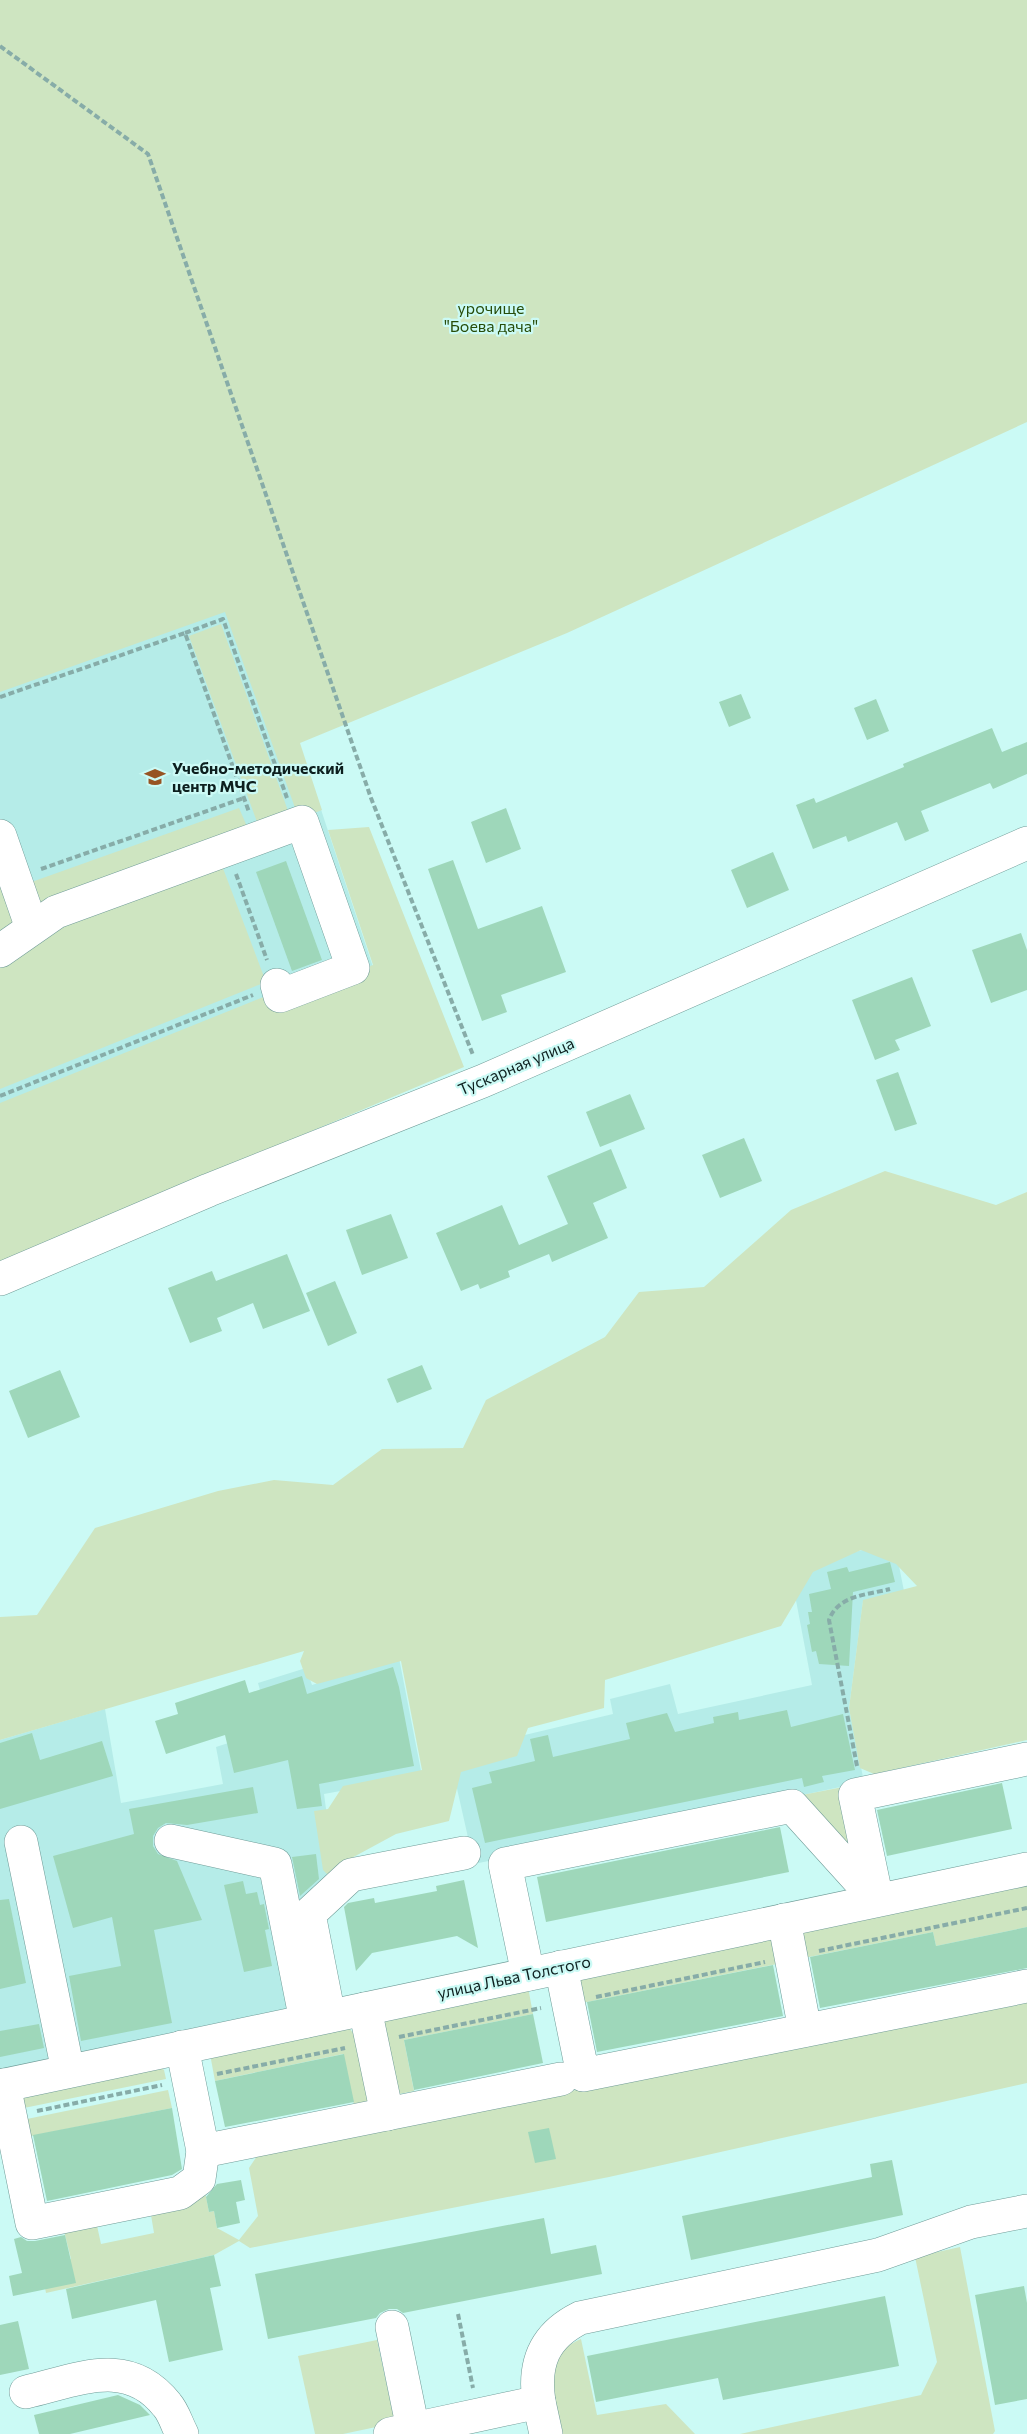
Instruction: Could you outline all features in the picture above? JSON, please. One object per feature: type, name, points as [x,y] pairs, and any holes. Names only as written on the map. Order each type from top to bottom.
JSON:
[{"type":"street","points":[[0,951],[56,912],[302,822],[353,968],[280,996],[276,985]]},
{"type":"street","points":[[0,836],[32,928]]},
{"type":"street","name":"Тускарная улица","points":[[0,1279],[209,1190],[483,1081],[1027,843]]},
{"type":"street","points":[[877,1900],[855,1795],[1026,1764]]},
{"type":"street","points":[[528,1974],[505,1864],[792,1806],[877,1900]]},
{"type":"street","points":[[171,1841],[275,1864],[317,2018]]},
{"type":"street","points":[[21,1842],[68,2071]]},
{"type":"street","points":[[317,2018],[309,1914],[351,1875],[464,1853]]},
{"type":"street","name":"улица Льва Толстого","points":[[2,2085],[1027,1869]]},
{"type":"street","points":[[784,1920],[805,2030]]},
{"type":"street","points":[[561,1967],[583,2074],[1027,1986]]},
{"type":"street","points":[[365,2009],[387,2114]]},
{"type":"street","points":[[2,2085],[32,2223],[180,2193],[199,2179],[203,2151],[182,2047]]},
{"type":"street","points":[[203,2151],[561,2079]]},
{"type":"street","points":[[546,2434],[536,2386],[538,2367],[544,2350],[554,2336],[566,2325],[580,2318],[878,2255],[971,2222],[1027,2211]]},
{"type":"street","points":[[392,2327],[406,2432],[538,2402]]},
{"type":"street","points":[[26,2392],[105,2374],[127,2376],[149,2385],[169,2407],[182,2434]]},
{"type":"path","points":[[0,46],[148,154],[371,798],[483,1081]]},
{"type":"path","points":[[0,697],[223,619],[296,824]]},
{"type":"path","points":[[185,633],[258,838]]},
{"type":"path","points":[[15,878],[244,798]]},
{"type":"path","points":[[0,1096],[276,985],[228,849]]},
{"type":"path","points":[[862,1794],[829,1620],[833,1608],[844,1601],[890,1589]]},
{"type":"path","points":[[10,2116],[1027,1908]]},
{"type":"path","points":[[458,2314],[478,2415]]},
{"type":"shaded area","name":"Учебно-методический центр МЧС","points":[[192,459],[299,743],[376,976],[0,1126],[0,540]]},
{"type":"shaded area","points":[[873,1547],[897,1556],[904,1591],[863,1601],[849,1708],[864,1782],[474,1864],[449,1753],[613,1714],[610,1699],[670,1684],[678,1714],[812,1685],[795,1595],[815,1563]]},
{"type":"shaded area","points":[[399,1658],[422,1776],[324,1794],[335,1876],[294,2011],[0,2072],[0,1740],[105,1709],[121,1803],[223,1784],[216,1747],[271,1729],[258,1683],[306,1668],[312,1685]]},
{"type":"green space","name":"урочище \"Боева дача\"","points":[[0,0],[1027,0],[1027,422],[567,633],[300,743],[322,810],[299,819],[225,612],[0,692]]},
{"type":"green space","points":[[221,624],[292,822],[261,833],[189,636]]},
{"type":"green space","points":[[239,808],[249,831],[36,912],[26,884]]},
{"type":"green space","points":[[369,827],[464,1067],[0,1262],[0,1103],[266,996],[271,1004],[373,965],[328,830]]},
{"type":"green space","points":[[221,863],[266,982],[0,1089],[0,963],[66,918]]},
{"type":"green space","points":[[0,884],[23,921],[0,937]]},
{"type":"green space","points":[[885,1171],[996,1205],[1027,1192],[1027,1740],[874,1774],[860,1768],[849,1708],[863,1600],[917,1586],[896,1564],[861,1550],[813,1572],[781,1626],[605,1680],[604,1708],[528,1728],[517,1756],[461,1772],[449,1821],[396,1834],[348,1860],[329,1876],[323,1870],[314,1811],[328,1809],[343,1786],[422,1770],[401,1661],[317,1684],[306,1678],[300,1661],[304,1651],[0,1740],[0,1617],[37,1615],[95,1528],[218,1491],[274,1480],[333,1485],[382,1449],[463,1448],[486,1400],[605,1337],[639,1292],[704,1287],[791,1210]]},
{"type":"green space","points":[[843,1787],[852,1855],[802,1795]]},
{"type":"green space","points":[[1027,1886],[1027,1927],[936,1946],[933,1932],[804,1958],[798,1933]]},
{"type":"green space","points":[[772,1938],[777,1964],[577,2004],[571,1977]]},
{"type":"green space","points":[[528,1987],[533,2014],[404,2040],[414,2091],[394,2095],[381,2032],[387,2016]]},
{"type":"green space","points":[[1027,2000],[1027,2083],[609,2177],[250,2248],[239,2241],[214,2255],[46,2293],[41,2266],[71,2259],[63,2227],[96,2221],[101,2244],[154,2233],[150,2209],[204,2187],[209,2212],[214,2211],[217,2228],[239,2240],[258,2216],[249,2168],[259,2153]]},
{"type":"green space","points":[[347,2025],[356,2037],[369,2101],[354,2105],[343,2054],[215,2081],[210,2054]]},
{"type":"green space","points":[[157,2064],[164,2070],[166,2079],[19,2109],[16,2092]]},
{"type":"green space","points":[[168,2090],[172,2108],[26,2137],[22,2120]]},
{"type":"green space","points":[[960,2247],[995,2431],[993,2434],[740,2434],[921,2395],[937,2362],[915,2257]]},
{"type":"green space","points":[[581,2339],[597,2415],[666,2404],[695,2434],[560,2434],[552,2393],[553,2368],[558,2357],[567,2347]]},
{"type":"green space","points":[[377,2340],[395,2423],[343,2434],[315,2434],[298,2356]]},
{"type":"building","points":[[741,694],[751,718],[729,727],[719,702]]},
{"type":"building","points":[[876,699],[889,731],[867,740],[854,708]]},
{"type":"building","points":[[992,728],[1002,752],[1027,742],[1027,774],[993,789],[990,783],[921,811],[929,831],[905,841],[897,822],[848,842],[846,836],[813,849],[796,805],[814,798],[816,803]]},
{"type":"building","points":[[506,808],[521,849],[486,863],[471,822]]},
{"type":"building","points":[[773,852],[789,890],[747,908],[731,870]]},
{"type":"building","points":[[453,860],[478,929],[542,906],[566,972],[501,995],[507,1012],[482,1021],[428,869]]},
{"type":"building","points":[[286,861],[322,960],[292,971],[256,872]]},
{"type":"building","points":[[1021,933],[1027,950],[1027,990],[991,1003],[972,950]]},
{"type":"building","points":[[912,977],[931,1026],[895,1040],[900,1050],[875,1060],[852,1000]]},
{"type":"building","points":[[898,1072],[917,1124],[895,1131],[876,1080]]},
{"type":"building","points":[[630,1094],[645,1129],[600,1147],[586,1112]]},
{"type":"building","points":[[744,1138],[762,1181],[720,1198],[702,1155]]},
{"type":"building","points":[[611,1149],[627,1188],[593,1203],[608,1238],[552,1262],[549,1254],[508,1271],[510,1277],[480,1289],[478,1284],[461,1291],[436,1233],[502,1205],[519,1245],[568,1224],[547,1176]]},
{"type":"building","points":[[391,1214],[408,1258],[362,1275],[346,1230]]},
{"type":"building","points":[[287,1254],[310,1311],[263,1329],[253,1303],[217,1318],[222,1331],[190,1343],[168,1288],[212,1271],[216,1281]]},
{"type":"building","points":[[335,1281],[357,1333],[328,1346],[306,1293]]},
{"type":"building","points":[[422,1365],[432,1389],[397,1403],[387,1379]]},
{"type":"building","points":[[60,1370],[80,1417],[28,1438],[9,1391]]},
{"type":"building","points":[[890,1562],[895,1582],[853,1592],[849,1666],[819,1664],[816,1651],[812,1652],[807,1625],[810,1624],[808,1612],[812,1612],[809,1594],[831,1589],[827,1572],[847,1567],[849,1572]]},
{"type":"building","points":[[393,1667],[414,1766],[319,1784],[322,1806],[297,1809],[288,1760],[234,1773],[225,1735],[166,1754],[155,1721],[178,1714],[175,1703],[245,1680],[249,1693],[302,1676],[307,1694]]},
{"type":"building","points":[[787,1710],[791,1727],[843,1714],[855,1770],[822,1776],[824,1782],[804,1787],[802,1778],[485,1843],[472,1788],[492,1783],[489,1772],[535,1761],[530,1739],[548,1735],[553,1757],[630,1739],[626,1723],[667,1713],[675,1732],[714,1723],[713,1717],[738,1712],[739,1720]]},
{"type":"building","points":[[32,1733],[40,1760],[102,1741],[113,1776],[0,1809],[0,1743]]},
{"type":"building","points":[[1002,1783],[1012,1829],[887,1856],[877,1810]]},
{"type":"building","points":[[253,1787],[258,1813],[187,1825],[166,1823],[158,1828],[153,1836],[153,1846],[158,1854],[177,1861],[202,1920],[154,1930],[172,2023],[81,2041],[69,1976],[121,1966],[112,1917],[73,1928],[53,1856],[134,1834],[129,1809]]},
{"type":"building","points":[[780,1827],[789,1872],[546,1922],[537,1877]]},
{"type":"building","points":[[316,1854],[319,1879],[300,1896],[292,1857]]},
{"type":"building","points":[[464,1880],[478,1948],[457,1936],[372,1953],[356,1971],[344,1907],[348,1903],[374,1898],[375,1903],[437,1891],[436,1886]]},
{"type":"building","points":[[243,1881],[246,1894],[257,1892],[260,1905],[264,1904],[269,1929],[265,1930],[272,1966],[244,1972],[224,1885]]},
{"type":"building","points":[[9,1899],[26,1983],[0,1989],[0,1900]]},
{"type":"building","points":[[1027,1927],[1027,1968],[820,2008],[810,1957],[933,1932],[936,1946]]},
{"type":"building","points":[[773,1965],[783,2016],[597,2052],[587,2002]]},
{"type":"building","points":[[533,2014],[543,2063],[414,2090],[404,2040]]},
{"type":"building","points":[[39,2024],[44,2048],[0,2057],[0,2031]]},
{"type":"building","points":[[344,2054],[354,2102],[225,2127],[215,2081]]},
{"type":"building","points":[[172,2108],[182,2169],[172,2175],[47,2201],[33,2135]]},
{"type":"building","points":[[549,2128],[556,2159],[535,2163],[528,2132]]},
{"type":"building","points":[[892,2160],[903,2215],[691,2260],[682,2216],[872,2177],[870,2164]]},
{"type":"building","points":[[241,2180],[245,2200],[236,2202],[240,2223],[217,2228],[214,2211],[209,2212],[206,2197],[217,2184]]},
{"type":"building","points":[[544,2218],[551,2254],[596,2245],[602,2274],[403,2313],[397,2309],[389,2309],[380,2313],[376,2318],[268,2339],[255,2274]]},
{"type":"building","points":[[65,2235],[76,2283],[13,2296],[9,2276],[22,2273],[14,2239],[21,2237],[27,2241],[35,2241]]},
{"type":"building","points":[[214,2255],[221,2286],[210,2288],[223,2350],[169,2362],[156,2300],[72,2319],[66,2289]]},
{"type":"building","points":[[1024,2286],[1027,2303],[1027,2399],[995,2405],[975,2295]]},
{"type":"building","points":[[885,2296],[899,2366],[723,2400],[718,2378],[596,2402],[587,2356]]},
{"type":"building","points":[[18,2321],[29,2369],[0,2375],[0,2325]]},
{"type":"building","points":[[118,2395],[140,2405],[150,2415],[70,2434],[39,2434],[34,2415]]},
{"type":"place","name":"Учебно-методический центр МЧС","points":[[155,777]]}]
